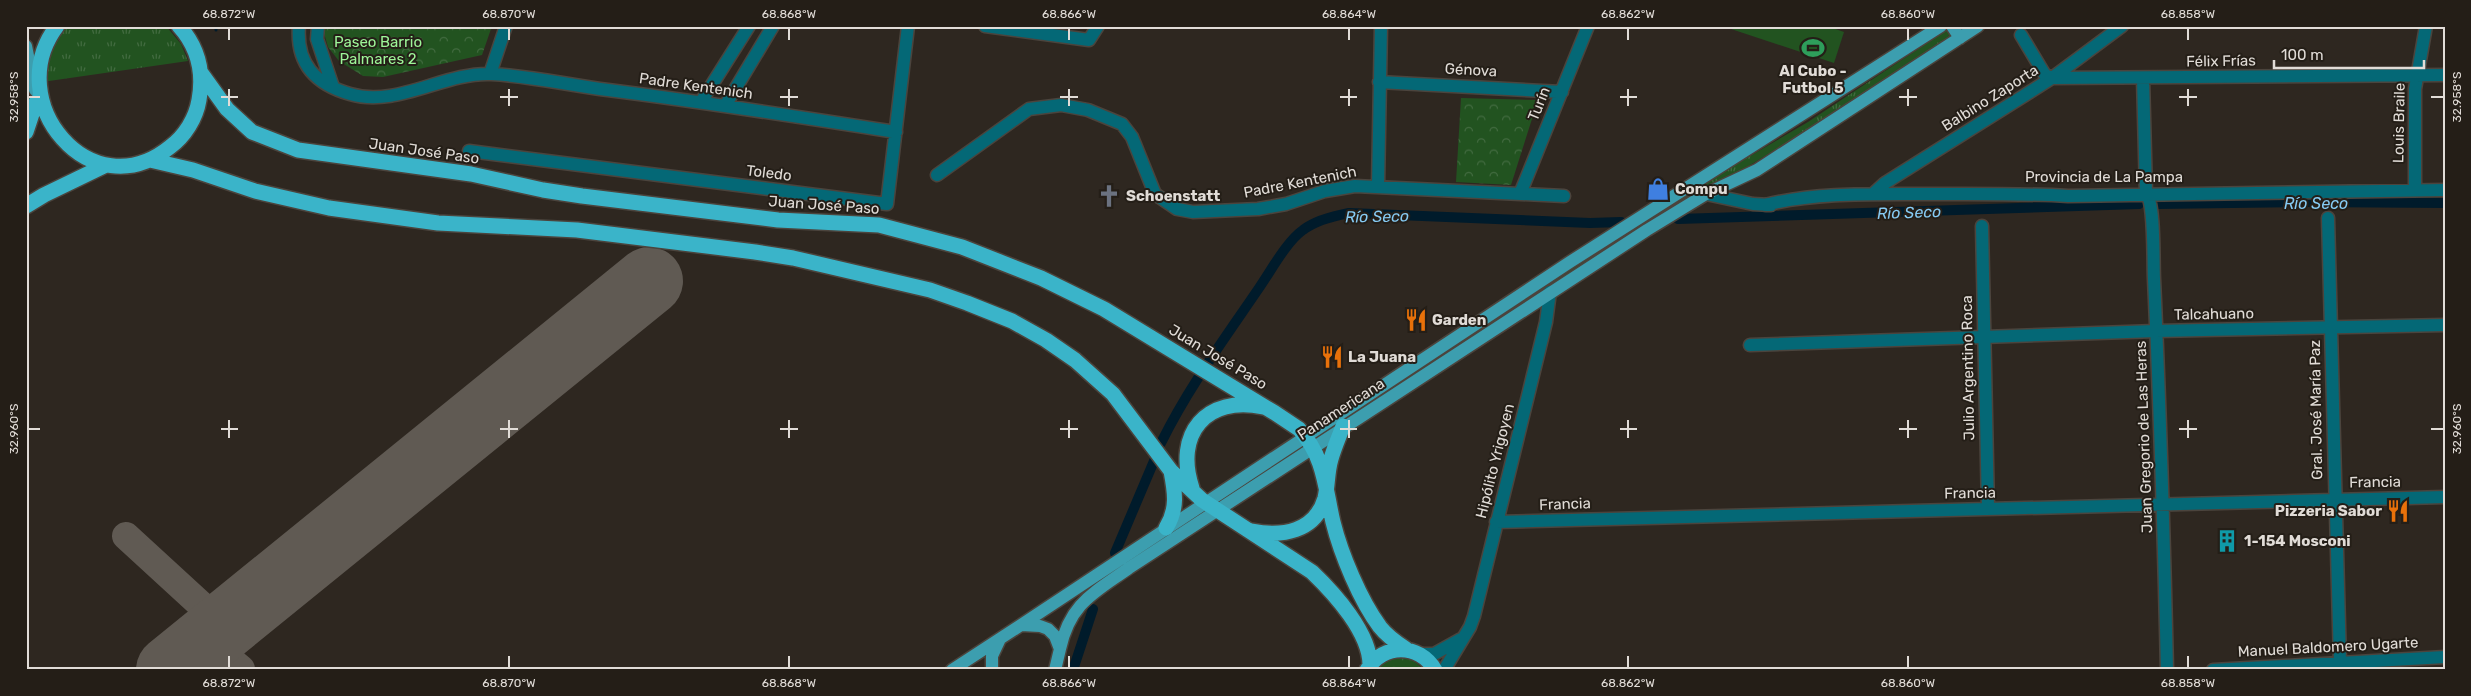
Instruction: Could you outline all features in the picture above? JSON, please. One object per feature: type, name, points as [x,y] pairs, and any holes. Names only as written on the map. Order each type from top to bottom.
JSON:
[{"type":"highway","points":[[26,132],[35,96],[38,60],[46,42],[57,26]]},
{"type":"highway","points":[[35,96],[46,124],[61,144],[82,158],[106,165],[129,165],[150,160],[164,153],[186,132],[199,104],[201,73],[196,55],[185,30]]},
{"type":"highway","name":"Juan José Paso","points":[[201,73],[227,109],[252,132],[298,150],[471,174],[543,190],[572,194],[778,220],[861,223],[907,231],[972,250],[1041,278],[1104,309],[1213,374],[1268,408],[1308,442],[1327,482],[1336,532],[1362,595],[1381,628],[1435,670]]},
{"type":"highway","points":[[150,160],[193,170],[255,191],[329,208],[438,223],[577,230],[793,258],[930,290],[1012,321],[1046,340],[1075,360],[1113,394],[1171,471],[1210,507],[1312,572],[1323,582],[1349,614],[1364,640],[1370,653],[1368,667]]},
{"type":"highway","points":[[26,206],[44,195],[106,165]]},
{"type":"highway","points":[[1192,490],[1187,474],[1185,452],[1189,437],[1202,420],[1216,410],[1226,407],[1244,405],[1268,408]]},
{"type":"highway","points":[[1245,530],[1277,534],[1302,528],[1316,516],[1321,508],[1330,461],[1343,426]]},
{"type":"highway","points":[[1166,528],[1175,507],[1175,492],[1171,471]]},
{"type":"highway","points":[[1368,667],[1386,652],[1413,652]]},
{"type":"main road","name":"Panamericana","points":[[1057,668],[1064,630],[1073,614],[1086,598],[1210,507],[1632,223],[1941,26]]},
{"type":"main road","points":[[1952,26],[1960,38]]},
{"type":"main road","name":"Panamericana","points":[[1308,442],[1343,426],[1677,211],[1706,194],[1757,170],[1978,26]]},
{"type":"main road","points":[[26,46],[35,96]]},
{"type":"main road","name":"Panamericana","points":[[952,670],[1000,640],[1166,528],[1210,507]]},
{"type":"main road","points":[[1021,625],[1040,626],[1048,629],[1055,636],[1060,649]]},
{"type":"main road","points":[[992,670],[992,656],[1000,640]]},
{"type":"street","name":"Padre Kentenich","points":[[299,26],[302,55],[308,71],[316,78],[357,96],[387,96],[447,80],[490,74],[701,102],[896,132]]},
{"type":"street","points":[[318,26],[317,38],[334,87]]},
{"type":"street","points":[[490,74],[506,26]]},
{"type":"street","points":[[701,102],[749,26]]},
{"type":"street","points":[[725,106],[773,26]]},
{"type":"street","name":"Toledo","points":[[469,151],[887,204],[908,26]]},
{"type":"street","points":[[985,26],[1090,40],[1098,26]]},
{"type":"street","points":[[1378,186],[1381,26]]},
{"type":"street","name":"Turín","points":[[1520,194],[1588,26]]},
{"type":"street","name":"Balbino Zaporta","points":[[1873,194],[1885,183],[2052,78],[2122,26]]},
{"type":"street","name":"Louis Braile","points":[[2415,190],[2416,76],[2426,26]]},
{"type":"street","points":[[2022,35],[2045,75],[2052,78]]},
{"type":"street","name":"Félix Frías","points":[[2052,78],[2445,75]]},
{"type":"street","name":"Juan Gregorio de Las Heras","points":[[2143,78],[2156,332],[2167,670]]},
{"type":"street","name":"Génova","points":[[1379,82],[1562,92]]},
{"type":"street","name":"Padre Kentenich","points":[[937,175],[1030,109],[1061,105],[1088,110],[1122,124],[1132,137],[1155,194],[1178,209],[1193,212],[1258,209],[1286,204],[1324,191],[1355,186],[1564,196]]},
{"type":"street","name":"Provincia de La Pampa","points":[[1765,205],[1786,200],[1873,194],[2026,194],[2149,201],[2445,190]]},
{"type":"street","points":[[1706,194],[1765,205],[2068,196]]},
{"type":"street","name":"Gral. José María Paz","points":[[2328,218],[2334,499],[2340,662]]},
{"type":"street","name":"Julio Argentino Roca","points":[[1982,226],[1988,509]]},
{"type":"street","name":"Hipólito Yrigoyen","points":[[1444,670],[1465,636],[1474,616],[1546,322],[1550,292]]},
{"type":"street","name":"Talcahuano","points":[[1750,345],[2445,325]]},
{"type":"street","name":"Francia","points":[[1496,522],[2445,497]]},
{"type":"street","points":[[1413,652],[1434,654],[1465,636]]},
{"type":"street","name":"Manuel Baldomero Ugarte","points":[[2213,670],[2445,657]]},
{"type":"green space","points":[[66,26],[166,26],[181,44],[188,61],[42,82],[44,68],[50,52],[57,37]]},
{"type":"green space","name":"Paseo Barrio Palmares 2","points":[[322,26],[492,26],[482,55],[383,77],[363,76],[339,61],[328,47]]},
{"type":"green space","name":"Al Cubo - Futbol 5","points":[[1722,26],[1827,26],[1844,32],[1834,63]]},
{"type":"green space","points":[[1953,26],[1969,26],[1815,126],[1732,176],[1688,198],[1222,501],[1145,548],[1699,186],[1808,122]]},
{"type":"green space","points":[[1461,98],[1538,100],[1511,185],[1456,182]]},
{"type":"green space","points":[[1392,657],[1410,658],[1425,670],[1374,670]]},
{"type":"waterway","name":"Río Seco","points":[[2157,204],[2445,203]]},
{"type":"waterway","name":"Río Seco","points":[[1678,219],[2139,204]]},
{"type":"waterway","name":"Río Seco","points":[[1161,443],[1195,383],[1279,257],[1297,235],[1319,221],[1349,213],[1590,223],[1621,222]]},
{"type":"waterway","name":"Río Seco","points":[[1115,553],[1154,461]]},
{"type":"waterway","name":"Río Seco","points":[[1073,670],[1093,609]]},
{"type":"taxiway","points":[[126,536],[223,625]]},
{"type":"taxiway","points":[[231,658],[229,650],[230,636],[249,604]]},
{"type":"taxiway","points":[[191,652],[223,654],[241,669]]},
{"type":"runway","points":[[170,670],[649,281]]},
{"type":"place","name":"Al Cubo - Futbol 5","points":[[1813,48]]},
{"type":"place","name":"Compu","points":[[1658,189]]},
{"type":"place","name":"Schoenstatt","points":[[1109,196]]},
{"type":"place","name":"Garden","points":[[1416,320]]},
{"type":"place","name":"La Juana","points":[[1332,357]]},
{"type":"place","name":"Pizzeria Sabor","points":[[2398,511]]},
{"type":"place","name":"1-154 Mosconi","points":[[2227,541]]}]
